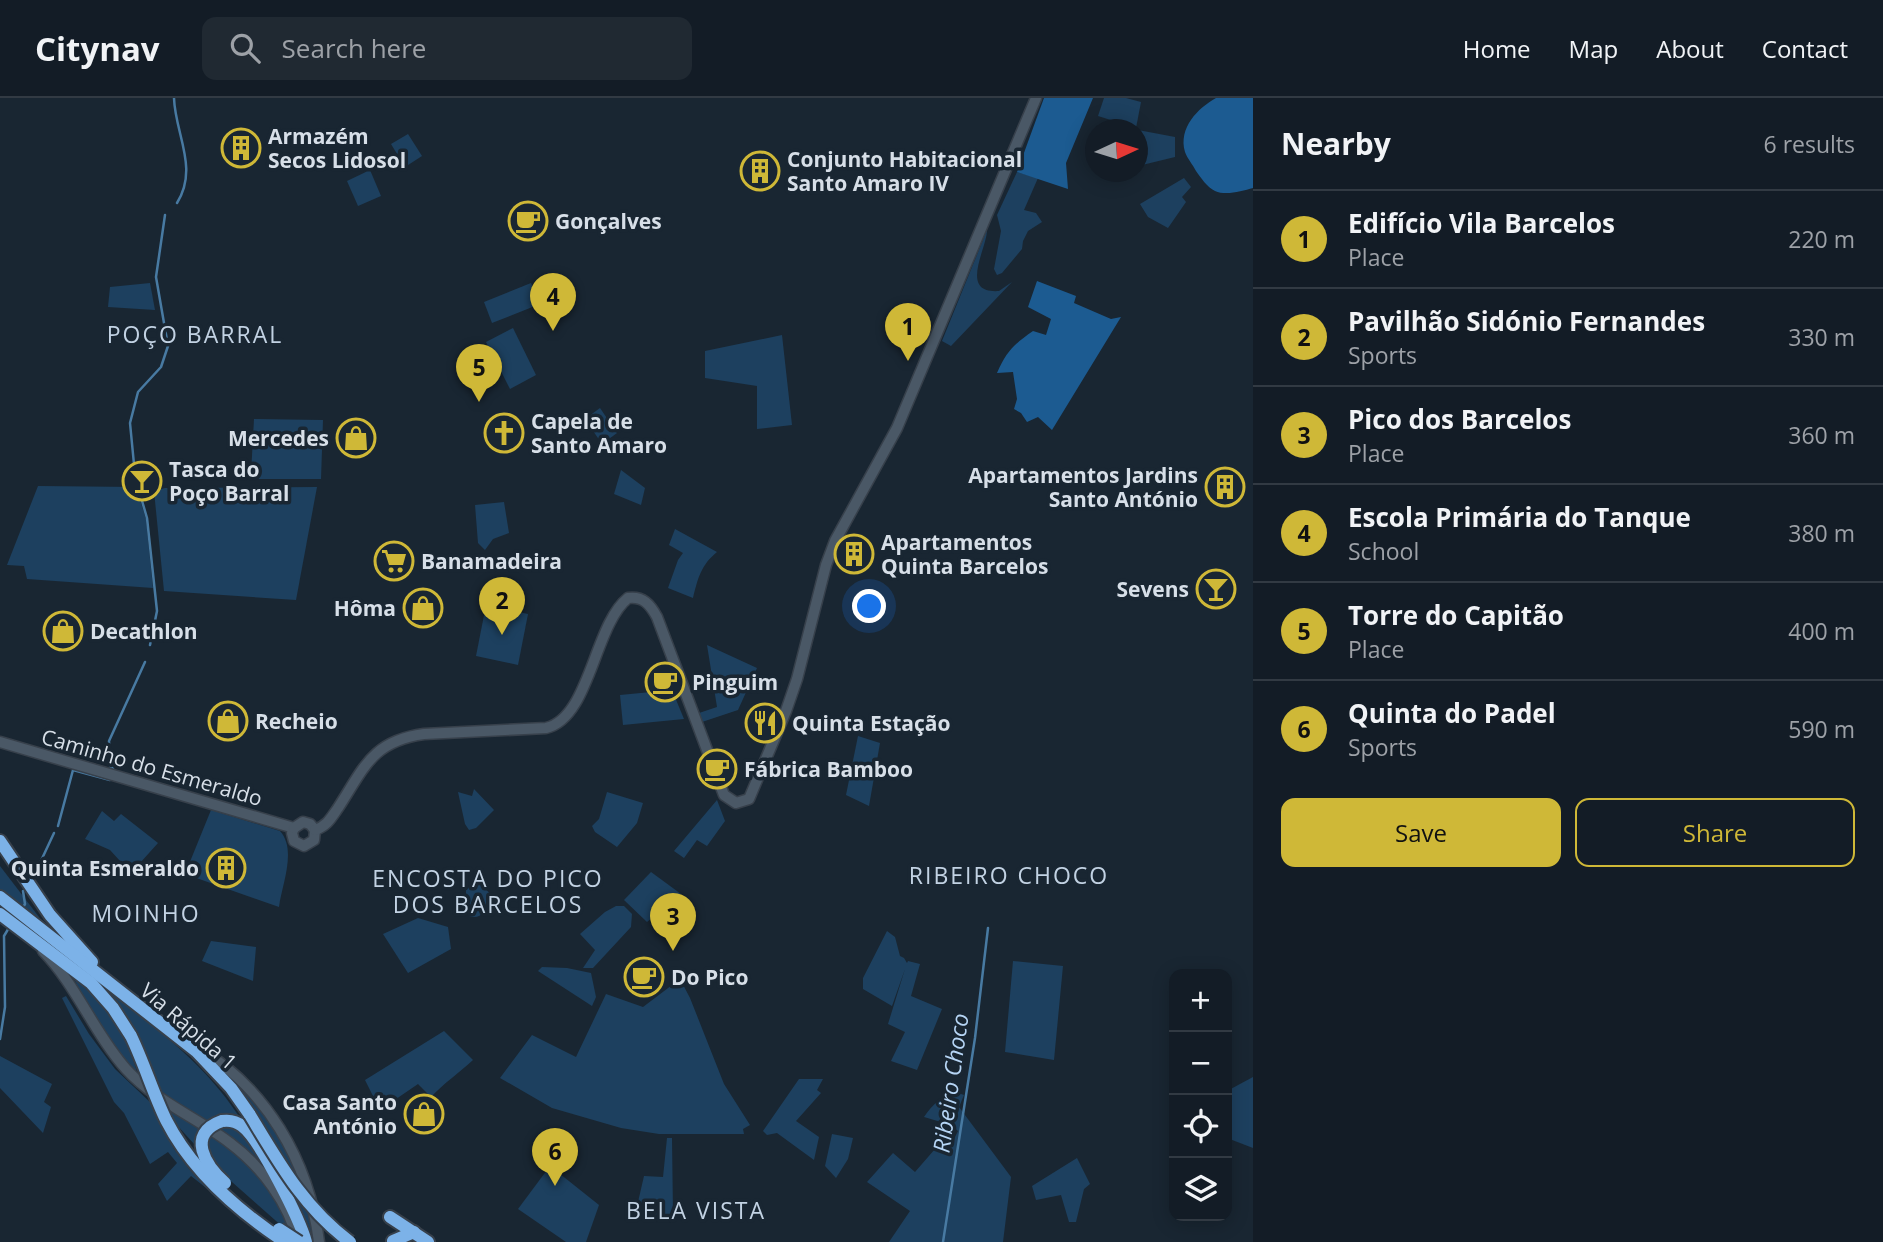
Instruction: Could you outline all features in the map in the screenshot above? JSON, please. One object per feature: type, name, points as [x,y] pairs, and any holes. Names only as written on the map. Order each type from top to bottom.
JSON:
[{"type":"highway","points":[[0,841],[50,915],[113,986]]},
{"type":"highway","points":[[0,851],[16,867]]},
{"type":"highway","name":"Via Rápida 1","points":[[0,897],[176,1034],[211,1067],[250,1115],[299,1194],[321,1218],[350,1242]]},
{"type":"highway","name":"Via Rápida 1","points":[[0,914],[103,994],[131,1036],[166,1119],[191,1160],[224,1194],[285,1242]]},
{"type":"highway","points":[[298,1242],[254,1209],[215,1174],[201,1148],[203,1136],[212,1125],[222,1121],[234,1122],[250,1133],[296,1212],[306,1242]]},
{"type":"highway","points":[[390,1217],[428,1242]]},
{"type":"highway","points":[[393,1241],[414,1232]]},
{"type":"main road","points":[[315,830],[328,823],[369,759],[387,744],[408,736],[424,734],[546,728],[563,720],[582,689],[615,612],[628,598],[635,597],[645,600],[657,617],[724,795],[736,803],[749,799],[797,680],[826,565],[835,541],[897,428],[1035,98]]},
{"type":"main road","name":"Caminho do Esmeraldo","points":[[0,741],[293,828]]},
{"type":"main road","points":[[303,822],[310,824],[315,830],[314,840],[304,846],[294,841],[293,828],[303,822]]},
{"type":"main road","points":[[29,936],[63,976],[109,1048],[132,1075],[173,1108],[230,1142],[269,1181],[292,1224],[298,1242]]},
{"type":"main road","points":[[176,1034],[205,1052],[250,1089],[280,1126],[306,1183],[318,1242]]},
{"type":"shaded area","points":[[1044,98],[1093,98],[1066,163],[1068,189],[1017,172]]},
{"type":"shaded area","points":[[1104,98],[1126,98],[1141,102],[1138,119],[1108,119],[1098,116]]},
{"type":"shaded area","points":[[1216,98],[1253,98],[1253,188],[1229,193],[1215,191],[1202,179],[1186,154],[1184,135],[1187,127],[1196,113]]},
{"type":"shaded area","points":[[1148,132],[1175,137],[1175,157],[1148,164]]},
{"type":"shaded area","points":[[408,134],[422,156],[405,167],[391,144]]},
{"type":"shaded area","points":[[370,170],[381,196],[358,206],[347,181]]},
{"type":"shaded area","points":[[1017,172],[1038,178],[1024,210],[1036,213],[1042,222],[1028,231],[1022,249],[1002,273],[997,275],[994,269],[1001,231],[997,215]]},
{"type":"shaded area","points":[[1184,178],[1191,187],[1182,197],[1186,202],[1168,228],[1148,217],[1140,204]]},
{"type":"shaded area","points":[[987,230],[978,269],[977,278],[980,285],[987,290],[999,291],[1012,282],[951,346],[942,341]]},
{"type":"shaded area","points":[[1037,281],[1076,296],[1074,303],[1111,319],[1121,317],[1052,430],[1038,417],[1027,422],[1021,413],[1014,409],[1017,399],[1013,372],[997,373],[1011,349],[1020,340],[1033,331],[1046,335],[1051,319],[1028,307]]},
{"type":"shaded area","points":[[150,283],[155,310],[108,307],[110,287]]},
{"type":"shaded area","points":[[531,283],[540,304],[492,323],[484,302]]},
{"type":"shaded area","points":[[513,328],[536,375],[510,389],[486,342]]},
{"type":"shaded area","points":[[782,335],[792,425],[757,429],[757,386],[705,378],[705,351]]},
{"type":"shaded area","points":[[600,408],[617,433],[602,444],[585,419]]},
{"type":"shaded area","points":[[254,419],[323,420],[321,479],[254,479],[251,474]]},
{"type":"shaded area","points":[[621,470],[645,488],[641,505],[614,494]]},
{"type":"shaded area","points":[[38,486],[136,487],[146,519],[153,588],[27,579],[24,566],[7,565]]},
{"type":"shaded area","points":[[317,487],[296,600],[164,591],[154,491],[165,488]]},
{"type":"shaded area","points":[[504,502],[509,533],[493,539],[485,550],[478,543],[475,505]]},
{"type":"shaded area","points":[[675,529],[717,552],[701,572],[693,598],[668,588],[683,553],[669,545]]},
{"type":"shaded area","points":[[486,605],[528,614],[518,665],[476,656]]},
{"type":"shaded area","points":[[707,645],[757,668],[738,710],[702,722],[699,713],[717,707]]},
{"type":"shaded area","points":[[672,690],[684,719],[623,725],[620,695]]},
{"type":"shaded area","points":[[858,736],[880,743],[869,806],[846,795]]},
{"type":"shaded area","points":[[474,789],[494,810],[476,828],[469,830],[465,824],[458,792],[472,796]]},
{"type":"shaded area","points":[[607,792],[643,803],[637,823],[617,847],[595,832],[592,826],[599,819]]},
{"type":"shaded area","points":[[717,800],[725,821],[707,846],[697,840],[684,858],[674,851]]},
{"type":"shaded area","name":"Quinta Esmeraldo","points":[[211,810],[280,831],[285,839],[288,857],[279,907],[185,874]]},
{"type":"shaded area","points":[[102,811],[114,821],[121,814],[158,843],[131,873],[110,850],[85,839]]},
{"type":"shaded area","points":[[0,866],[41,921],[38,923],[0,893]]},
{"type":"shaded area","points":[[651,872],[681,894],[647,922],[624,900]]},
{"type":"shaded area","points":[[477,880],[496,900],[484,913],[473,917],[466,911],[466,890]]},
{"type":"shaded area","points":[[616,906],[624,906],[632,914],[631,927],[593,968],[583,968],[595,950],[580,934]]},
{"type":"shaded area","points":[[418,918],[448,927],[451,949],[408,973],[383,934]]},
{"type":"shaded area","points":[[887,931],[895,937],[900,956],[907,963],[920,964],[911,996],[942,1009],[917,1070],[891,1061],[905,1032],[888,1024],[905,969],[892,1006],[863,989],[863,978]]},
{"type":"shaded area","points":[[211,941],[256,947],[253,981],[202,961]]},
{"type":"shaded area","points":[[1013,961],[1063,966],[1054,1060],[1005,1052]]},
{"type":"shaded area","points":[[542,967],[591,973],[596,997],[592,1006],[538,971]]},
{"type":"shaded area","points":[[73,976],[95,998],[121,1034],[138,1076],[101,1029]]},
{"type":"shaded area","points":[[680,979],[724,1084],[750,1125],[743,1129],[744,1134],[659,1134],[621,1128],[552,1108],[500,1078],[532,1035],[576,1057],[606,994],[643,1007]]},
{"type":"shaded area","points":[[113,994],[195,1063],[236,1112],[261,1156],[293,1233],[215,1167],[175,1123],[143,1047],[110,995]]},
{"type":"shaded area","points":[[66,996],[115,1069],[151,1103],[174,1149],[210,1191],[191,1176],[167,1201],[158,1184],[177,1163],[168,1152],[150,1164],[124,1113],[114,1102],[62,998]]},
{"type":"shaded area","points":[[444,1031],[473,1060],[431,1097],[418,1084],[380,1110],[365,1080]]},
{"type":"shaded area","points":[[0,1056],[52,1084],[44,1102],[51,1107],[43,1133],[0,1088]]},
{"type":"shaded area","points":[[224,1072],[261,1111],[286,1148],[303,1190],[315,1242],[312,1242],[276,1149]]},
{"type":"shaded area","points":[[1253,1077],[1253,1148],[1232,1140],[1232,1088]]},
{"type":"shaded area","points":[[799,1079],[823,1079],[817,1090],[821,1093],[796,1121],[819,1137],[814,1160],[777,1133],[767,1135],[763,1131]]},
{"type":"shaded area","points":[[958,1093],[964,1095],[959,1107],[1011,1177],[1003,1242],[889,1242],[910,1211],[867,1182],[893,1153],[915,1172],[935,1149],[947,1153],[958,1131],[951,1125],[924,1117],[938,1101]]},
{"type":"shaded area","points":[[832,1134],[853,1138],[848,1159],[836,1178],[825,1166]]},
{"type":"shaded area","points":[[667,1138],[672,1138],[673,1215],[635,1215],[644,1176],[663,1177]]},
{"type":"shaded area","points":[[1077,1158],[1090,1184],[1084,1189],[1076,1222],[1069,1222],[1061,1195],[1036,1200],[1032,1186]]},
{"type":"shaded area","points":[[550,1166],[599,1205],[586,1242],[566,1242],[518,1209]]},
{"type":"waterway","points":[[174,98],[186,164],[186,177],[177,203]]},
{"type":"waterway","points":[[136,485],[130,423],[138,392],[161,367],[168,346],[156,277],[165,215]]},
{"type":"waterway","points":[[138,487],[147,518],[157,611],[150,645]]},
{"type":"waterway","points":[[113,769],[110,766],[109,741],[145,662]]},
{"type":"waterway","points":[[58,826],[73,770],[110,780]]},
{"type":"waterway","points":[[32,880],[54,833]]},
{"type":"waterway","points":[[22,909],[25,904],[23,891]]},
{"type":"waterway","points":[[0,1039],[5,1007],[4,936],[10,926]]},
{"type":"waterway","name":"Ribeiro Choco","points":[[943,1242],[975,1038],[988,928]]},
{"type":"place","name":"Armazém Secos Lidosol","points":[[241,148]]},
{"type":"place","name":"Conjunto Habitacional Santo Amaro IV","points":[[760,171]]},
{"type":"place","name":"Gonçalves","points":[[528,221]]},
{"type":"place","name":"Escola Primária do Tanque","points":[[553,331]]},
{"type":"place","name":"Edifício Vila Barcelos","points":[[908,361]]},
{"type":"place","name":"Torre do Capitão","points":[[479,402]]},
{"type":"place","name":"Capela de Santo Amaro","points":[[504,433]]},
{"type":"place","name":"Mercedes","points":[[356,438]]},
{"type":"place","name":"Tasca do Poço Barral","points":[[142,481]]},
{"type":"place","name":"Apartamentos Jardins Santo António","points":[[1225,487]]},
{"type":"place","name":"Apartamentos Quinta Barcelos","points":[[854,554]]},
{"type":"place","name":"Banamadeira","points":[[394,561]]},
{"type":"place","name":"Sevens","points":[[1216,589]]},
{"type":"place","name":"Hôma","points":[[423,608]]},
{"type":"place","name":"Decathlon","points":[[63,631]]},
{"type":"place","name":"Pavilhão Sidónio Fernandes","points":[[502,635]]},
{"type":"place","name":"Pinguim","points":[[665,682]]},
{"type":"place","name":"Recheio","points":[[228,721]]},
{"type":"place","name":"Quinta Estação","points":[[765,723]]},
{"type":"place","name":"Fábrica Bamboo","points":[[717,769]]},
{"type":"place","name":"Quinta Esmeraldo","points":[[226,868]]},
{"type":"place","name":"Pico dos Barcelos","points":[[673,951]]},
{"type":"place","name":"Do Pico","points":[[644,977]]},
{"type":"place","name":"Casa Santo António","points":[[424,1114]]},
{"type":"place","name":"Quinta do Padel","points":[[555,1186]]},
{"type":"district","name":"POÇO BARRAL","points":[[195,334]]},
{"type":"district","name":"RIBEIRO CHOCO","points":[[1009,875]]},
{"type":"district","name":"ENCOSTA DO PICO DOS BARCELOS","points":[[488,891]]},
{"type":"district","name":"MOINHO","points":[[146,913]]},
{"type":"district","name":"BELA VISTA","points":[[696,1210]]}]
